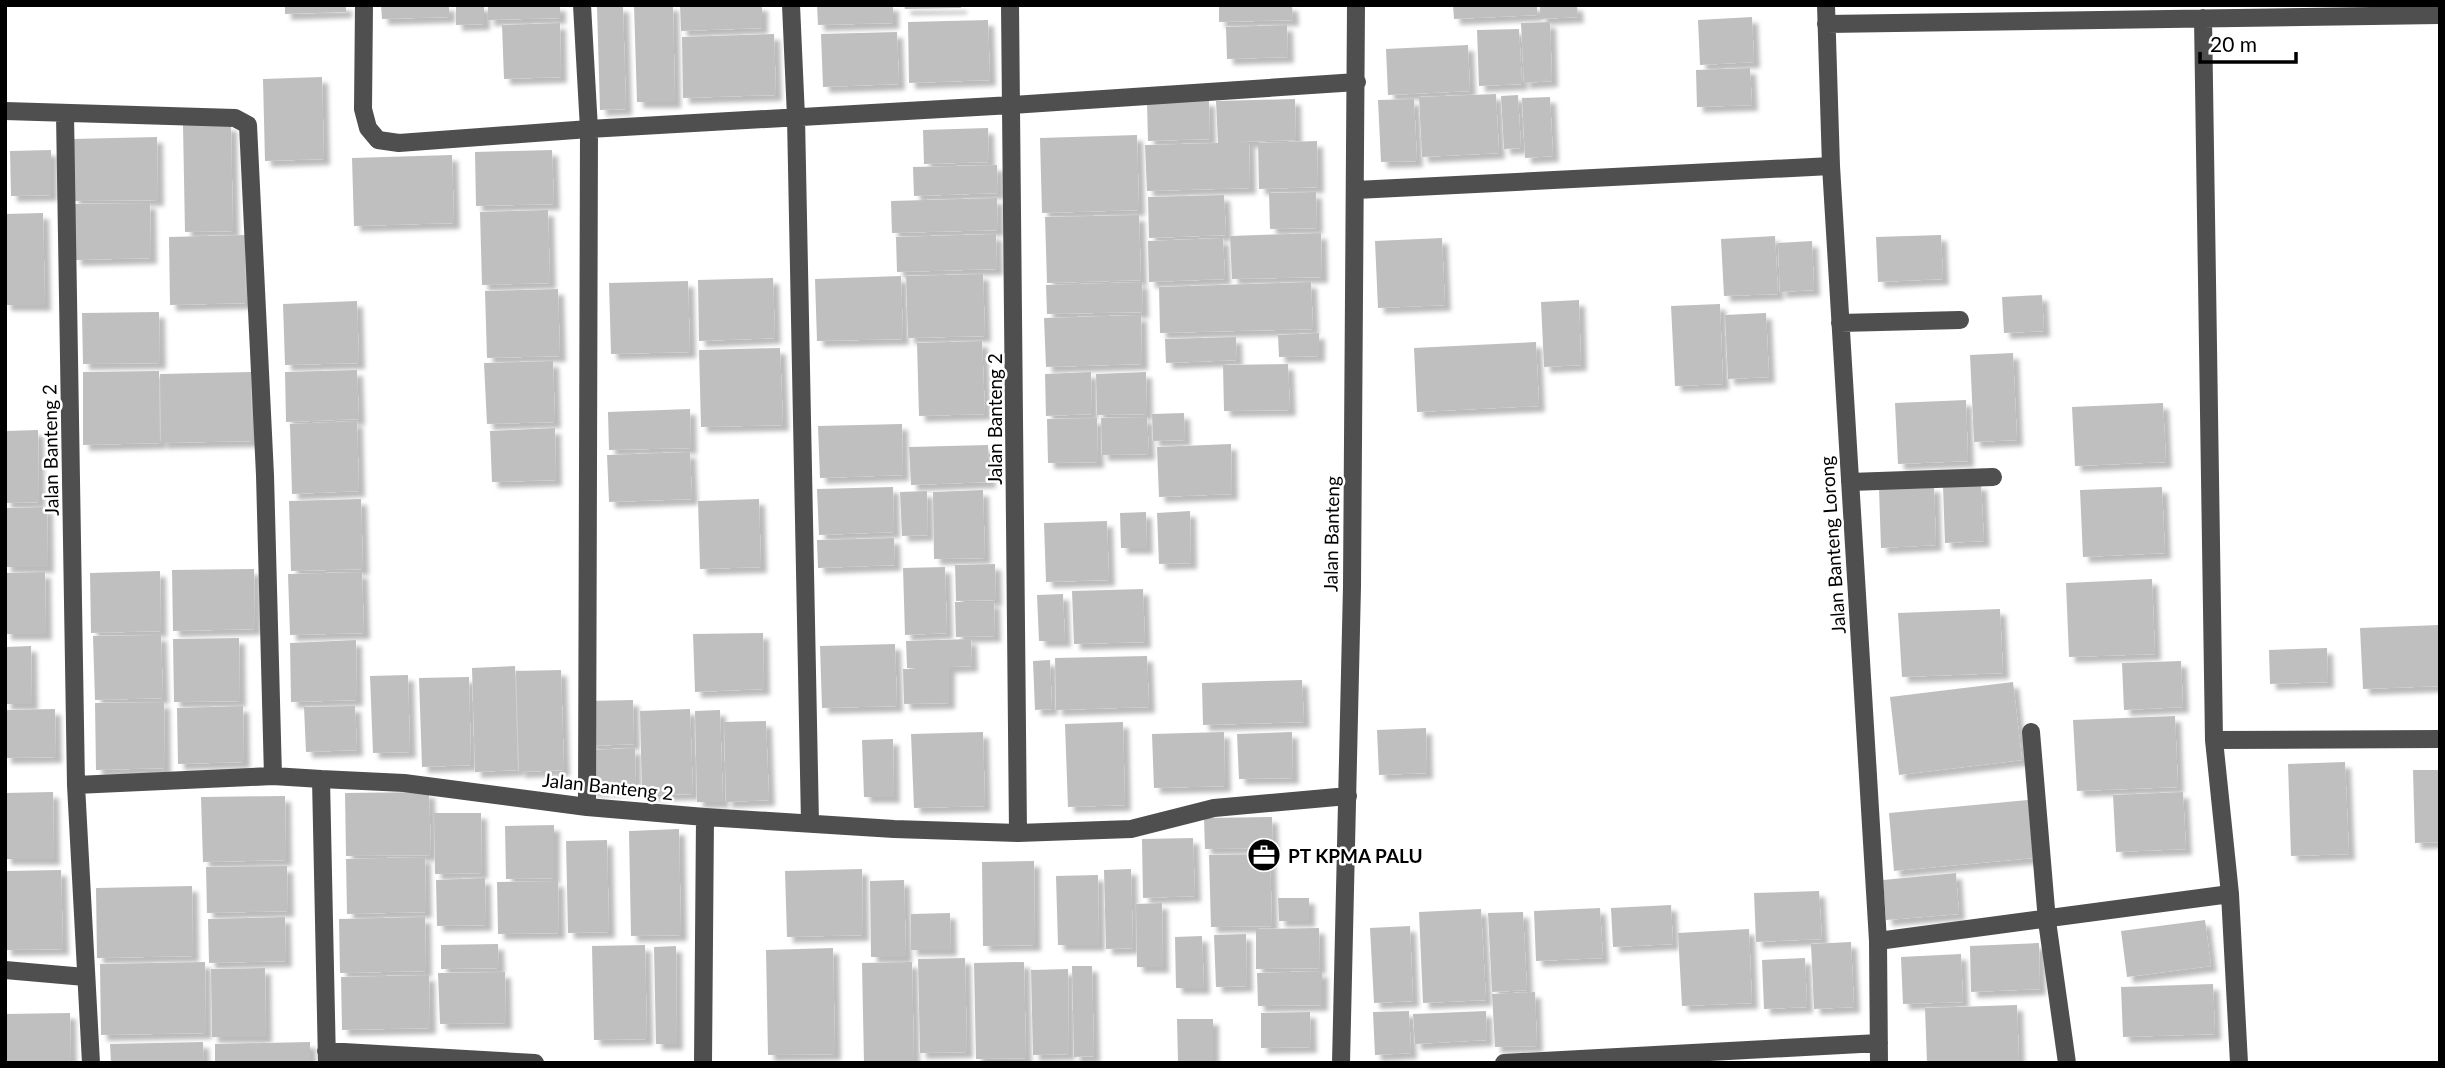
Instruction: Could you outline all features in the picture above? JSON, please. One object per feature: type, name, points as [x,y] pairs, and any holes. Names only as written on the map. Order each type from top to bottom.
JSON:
[{"type":"street","points":[[365,5],[363,109],[368,128],[378,140],[399,143],[1357,82]]},
{"type":"street","points":[[582,5],[589,129],[587,807]]},
{"type":"street","points":[[791,5],[796,117],[810,823]]},
{"type":"street","name":"Jalan Banteng 2","points":[[1010,5],[1018,833]]},
{"type":"street","name":"Jalan Banteng","points":[[1341,1063],[1348,796],[1356,5]]},
{"type":"street","name":"Jalan Banteng Lorong","points":[[1826,5],[1831,166],[1878,941],[1879,1063]]},
{"type":"street","points":[[1826,24],[2097,13],[2203,18],[2380,11],[2440,15]]},
{"type":"street","points":[[2203,18],[2214,740],[2230,894],[2239,1063]]},
{"type":"street","points":[[5,111],[235,118],[248,125],[265,475],[273,776]]},
{"type":"street","name":"Jalan Banteng 2","points":[[65,114],[76,785],[91,1063]]},
{"type":"street","points":[[1356,190],[1831,166]]},
{"type":"street","points":[[1840,323],[1960,320]]},
{"type":"street","points":[[1850,482],[1993,477]]},
{"type":"street","points":[[2031,732],[2047,920],[2067,1063]]},
{"type":"street","points":[[2214,740],[2440,739]]},
{"type":"street","name":"Jalan Banteng 2","points":[[76,785],[273,776],[404,783],[587,807],[705,817],[894,829],[1018,833],[1130,829],[1214,808],[1348,796]]},
{"type":"street","points":[[321,779],[326,1057],[535,1063]]},
{"type":"street","points":[[704,1063],[705,817]]},
{"type":"street","points":[[1878,941],[2230,894]]},
{"type":"street","points":[[5,970],[85,977]]},
{"type":"street","points":[[1504,1063],[1879,1043]]},
{"type":"building","points":[[285,5],[346,5],[346,12],[285,14]]},
{"type":"building","points":[[381,5],[449,5],[449,17],[382,19]]},
{"type":"building","points":[[456,5],[484,5],[484,24],[456,25]]},
{"type":"building","points":[[488,5],[560,5],[560,18],[488,20]]},
{"type":"building","points":[[634,5],[673,5],[675,102],[637,102]]},
{"type":"building","points":[[680,5],[762,5],[762,28],[681,31]]},
{"type":"building","points":[[817,5],[893,5],[893,23],[818,25]]},
{"type":"building","points":[[904,5],[961,5],[961,8],[905,9]]},
{"type":"building","points":[[1219,5],[1292,5],[1293,20],[1219,22]]},
{"type":"building","points":[[1453,5],[1537,5],[1537,15],[1454,19]]},
{"type":"building","points":[[1540,5],[1577,5],[1578,17],[1540,19]]},
{"type":"building","points":[[623,6],[626,109],[600,110],[597,7]]},
{"type":"building","points":[[1752,17],[1754,62],[1700,65],[1698,20]]},
{"type":"building","points":[[988,20],[990,80],[909,83],[908,22]]},
{"type":"building","points":[[1550,22],[1552,81],[1524,83],[1521,23]]},
{"type":"building","points":[[560,23],[561,77],[504,79],[502,25]]},
{"type":"building","points":[[1287,25],[1288,57],[1227,59],[1226,27]]},
{"type":"building","points":[[1519,29],[1522,84],[1479,86],[1477,30]]},
{"type":"building","points":[[897,32],[899,84],[823,87],[821,34]]},
{"type":"building","points":[[774,34],[776,95],[683,98],[682,37]]},
{"type":"building","points":[[1468,45],[1470,91],[1388,95],[1386,49]]},
{"type":"building","points":[[1750,68],[1752,105],[1697,107],[1696,70]]},
{"type":"building","points":[[322,77],[324,159],[265,161],[263,79]]},
{"type":"building","points":[[1496,94],[1499,153],[1422,157],[1419,97]]},
{"type":"building","points":[[1518,95],[1521,148],[1504,149],[1501,96]]},
{"type":"building","points":[[1550,97],[1553,156],[1525,158],[1522,98]]},
{"type":"building","points":[[1295,99],[1296,140],[1238,142],[1249,142],[1250,188],[1147,191],[1145,145],[1218,143],[1216,101]]},
{"type":"building","points":[[1414,99],[1417,161],[1381,162],[1378,100]]},
{"type":"building","points":[[1209,100],[1210,139],[1148,141],[1147,102]]},
{"type":"building","points":[[183,125],[231,125],[233,231],[185,232]]},
{"type":"building","points":[[988,128],[989,162],[924,164],[923,130]]},
{"type":"building","points":[[1137,135],[1139,210],[1042,213],[1040,138]]},
{"type":"building","points":[[157,137],[158,200],[73,201],[72,139]]},
{"type":"building","points":[[1317,141],[1318,187],[1259,189],[1258,143]]},
{"type":"building","points":[[51,150],[51,195],[11,196],[10,151]]},
{"type":"building","points":[[552,150],[554,204],[476,206],[475,152]]},
{"type":"building","points":[[452,155],[454,223],[354,226],[352,158]]},
{"type":"building","points":[[997,165],[998,193],[914,196],[913,167]]},
{"type":"building","points":[[1316,192],[1317,228],[1270,229],[1269,193]]},
{"type":"building","points":[[1224,195],[1226,235],[1149,238],[1148,197]]},
{"type":"building","points":[[997,198],[998,230],[892,233],[891,201]]},
{"type":"building","points":[[150,203],[151,258],[75,260],[74,204]]},
{"type":"building","points":[[548,210],[550,283],[482,285],[480,212]]},
{"type":"building","points":[[43,213],[45,305],[5,305],[5,214]]},
{"type":"building","points":[[1139,215],[1141,280],[1047,283],[1045,217]]},
{"type":"building","points":[[1321,233],[1322,277],[1232,279],[1230,236]]},
{"type":"building","points":[[996,234],[997,269],[897,272],[896,237]]},
{"type":"building","points":[[245,235],[246,303],[170,305],[169,237]]},
{"type":"building","points":[[1941,235],[1943,279],[1878,282],[1876,237]]},
{"type":"building","points":[[1775,236],[1778,294],[1724,296],[1721,239]]},
{"type":"building","points":[[1223,238],[1225,279],[1149,282],[1148,241]]},
{"type":"building","points":[[1442,238],[1445,305],[1378,308],[1375,241]]},
{"type":"building","points":[[1812,241],[1814,290],[1780,292],[1778,243]]},
{"type":"building","points":[[983,274],[985,336],[908,338],[906,276]]},
{"type":"building","points":[[901,276],[903,339],[817,341],[815,279]]},
{"type":"building","points":[[773,278],[775,338],[699,341],[698,280]]},
{"type":"building","points":[[688,281],[690,352],[611,354],[609,283]]},
{"type":"building","points":[[1142,282],[1143,312],[1047,314],[1046,285]]},
{"type":"building","points":[[1311,282],[1313,329],[1160,333],[1159,287]]},
{"type":"building","points":[[558,289],[560,356],[487,358],[485,291]]},
{"type":"building","points":[[2042,295],[2044,331],[2004,333],[2002,297]]},
{"type":"building","points":[[1579,300],[1581,365],[1544,367],[1541,302]]},
{"type":"building","points":[[357,301],[359,363],[285,365],[283,304]]},
{"type":"building","points":[[1720,304],[1723,384],[1675,386],[1671,306]]},
{"type":"building","points":[[159,312],[160,363],[83,364],[82,313]]},
{"type":"building","points":[[1766,313],[1769,377],[1728,379],[1725,315]]},
{"type":"building","points":[[1141,315],[1142,364],[1046,367],[1044,318]]},
{"type":"building","points":[[1319,333],[1319,356],[1279,357],[1278,335]]},
{"type":"building","points":[[1236,337],[1237,360],[1166,363],[1165,339]]},
{"type":"building","points":[[982,341],[985,414],[919,416],[917,343]]},
{"type":"building","points":[[1536,342],[1539,406],[1417,412],[1414,348]]},
{"type":"building","points":[[780,348],[783,425],[701,427],[699,350]]},
{"type":"building","points":[[2013,353],[2017,440],[1974,442],[1970,355]]},
{"type":"building","points":[[553,361],[555,422],[487,424],[484,363]]},
{"type":"building","points":[[1288,364],[1290,410],[1224,411],[1223,365]]},
{"type":"building","points":[[357,370],[359,419],[286,422],[285,372]]},
{"type":"building","points":[[159,371],[160,443],[83,445],[83,372]]},
{"type":"building","points":[[251,372],[252,441],[161,443],[160,374]]},
{"type":"building","points":[[1091,372],[1092,414],[1046,416],[1045,374]]},
{"type":"building","points":[[1146,372],[1147,414],[1097,415],[1096,374]]},
{"type":"building","points":[[1966,400],[1968,461],[1898,464],[1895,403]]},
{"type":"building","points":[[2163,403],[2166,462],[2075,466],[2072,407]]},
{"type":"building","points":[[690,409],[691,448],[609,450],[608,412]]},
{"type":"building","points":[[1184,413],[1185,440],[1153,441],[1152,414]]},
{"type":"building","points":[[1147,417],[1149,454],[1102,455],[1101,418]]},
{"type":"building","points":[[1097,418],[1098,462],[1048,463],[1047,419]]},
{"type":"building","points":[[357,421],[359,491],[292,494],[290,424]]},
{"type":"building","points":[[902,424],[903,475],[820,478],[818,426]]},
{"type":"building","points":[[555,428],[556,480],[492,482],[490,431]]},
{"type":"building","points":[[38,430],[39,502],[5,503],[5,431]]},
{"type":"building","points":[[1231,444],[1232,494],[1159,497],[1157,447]]},
{"type":"building","points":[[988,445],[990,482],[911,485],[909,447]]},
{"type":"building","points":[[690,452],[692,499],[609,502],[607,455]]},
{"type":"building","points":[[1981,484],[1984,541],[1945,543],[1943,486]]},
{"type":"building","points":[[1934,486],[1936,545],[1881,548],[1879,489]]},
{"type":"building","points":[[893,487],[894,532],[819,535],[817,489]]},
{"type":"building","points":[[2162,487],[2165,553],[2083,557],[2080,490]]},
{"type":"building","points":[[983,490],[985,558],[934,559],[933,492]]},
{"type":"building","points":[[927,491],[928,535],[902,536],[900,492]]},
{"type":"building","points":[[361,499],[363,569],[291,571],[289,501]]},
{"type":"building","points":[[759,499],[761,567],[700,569],[698,501]]},
{"type":"building","points":[[47,507],[48,567],[5,567],[5,508]]},
{"type":"building","points":[[1190,511],[1191,563],[1159,564],[1157,513]]},
{"type":"building","points":[[1146,512],[1147,548],[1121,548],[1120,513]]},
{"type":"building","points":[[1107,521],[1109,580],[1046,582],[1044,523]]},
{"type":"building","points":[[894,538],[895,565],[818,568],[817,540]]},
{"type":"building","points":[[995,564],[996,600],[956,601],[955,565]]},
{"type":"building","points":[[945,567],[947,633],[905,635],[903,568]]},
{"type":"building","points":[[254,569],[255,629],[173,631],[172,570]]},
{"type":"building","points":[[160,571],[161,631],[91,633],[90,573]]},
{"type":"building","points":[[45,572],[46,634],[5,634],[5,573]]},
{"type":"building","points":[[362,572],[364,633],[290,635],[288,574]]},
{"type":"building","points":[[2152,579],[2155,654],[2069,657],[2066,583]]},
{"type":"building","points":[[1143,589],[1145,642],[1074,644],[1072,591]]},
{"type":"building","points":[[1063,594],[1065,641],[1039,641],[1037,595]]},
{"type":"building","points":[[955,602],[994,602],[995,636],[956,637]]},
{"type":"building","points":[[2000,609],[2003,673],[1902,677],[1898,613]]},
{"type":"building","points":[[2440,625],[2440,686],[2363,689],[2360,628]]},
{"type":"building","points":[[763,633],[764,689],[695,692],[693,634]]},
{"type":"building","points":[[161,635],[163,698],[95,700],[93,636]]},
{"type":"building","points":[[239,638],[240,701],[174,702],[173,639]]},
{"type":"building","points":[[971,639],[972,666],[949,667],[949,703],[904,704],[903,669],[917,669],[907,668],[906,641]]},
{"type":"building","points":[[356,640],[357,700],[291,702],[290,643]]},
{"type":"building","points":[[895,644],[897,706],[822,708],[820,646]]},
{"type":"building","points":[[31,646],[32,704],[5,704],[5,647]]},
{"type":"building","points":[[2327,648],[2328,682],[2270,684],[2269,650]]},
{"type":"building","points":[[1147,656],[1149,707],[1056,710],[1055,658]]},
{"type":"building","points":[[1050,660],[1052,709],[1035,710],[1033,661]]},
{"type":"building","points":[[2181,661],[2183,707],[2124,710],[2122,663]]},
{"type":"building","points":[[515,666],[518,770],[475,772],[472,668]]},
{"type":"building","points":[[561,670],[564,770],[519,772],[516,671]]},
{"type":"building","points":[[408,675],[410,752],[373,753],[370,676]]},
{"type":"building","points":[[469,677],[471,765],[422,767],[419,678]]},
{"type":"building","points":[[1302,680],[1304,722],[1203,725],[1202,683]]},
{"type":"building","points":[[2013,682],[2022,760],[1899,775],[1890,697]]},
{"type":"building","points":[[633,700],[634,744],[589,746],[588,701]]},
{"type":"building","points":[[164,702],[165,768],[96,770],[95,703]]},
{"type":"building","points":[[243,706],[244,762],[178,764],[177,708]]},
{"type":"building","points":[[355,706],[357,750],[306,752],[304,707]]},
{"type":"building","points":[[55,709],[56,757],[5,758],[5,710]]},
{"type":"building","points":[[690,709],[693,794],[642,795],[640,711]]},
{"type":"building","points":[[720,710],[723,802],[697,802],[695,711]]},
{"type":"building","points":[[2175,716],[2178,787],[2077,791],[2073,720]]},
{"type":"building","points":[[766,721],[769,800],[726,802],[724,722]]},
{"type":"building","points":[[1123,722],[1125,805],[1068,807],[1065,724]]},
{"type":"building","points":[[1426,728],[1427,773],[1379,775],[1377,730]]},
{"type":"building","points":[[983,732],[985,806],[914,808],[911,734]]},
{"type":"building","points":[[1224,732],[1225,786],[1154,788],[1152,734]]},
{"type":"building","points":[[1292,732],[1293,778],[1239,779],[1237,734]]},
{"type":"building","points":[[893,739],[894,797],[864,797],[862,740]]},
{"type":"building","points":[[635,748],[636,790],[591,791],[589,750]]},
{"type":"building","points":[[2345,762],[2349,854],[2291,856],[2288,764]]},
{"type":"building","points":[[2413,770],[2440,770],[2440,842],[2415,843]]},
{"type":"building","points":[[53,792],[54,859],[5,859],[5,793]]},
{"type":"building","points":[[429,792],[431,855],[346,856],[345,793]]},
{"type":"building","points":[[2183,792],[2186,849],[2116,852],[2113,795]]},
{"type":"building","points":[[285,796],[286,860],[203,862],[201,797]]},
{"type":"building","points":[[2028,800],[2033,858],[1894,871],[1889,813]]},
{"type":"building","points":[[434,813],[481,813],[482,873],[435,874]]},
{"type":"building","points":[[1272,817],[1273,848],[1205,849],[1204,818]]},
{"type":"building","points":[[554,825],[554,878],[506,879],[505,826]]},
{"type":"building","points":[[679,829],[681,935],[631,936],[629,831]]},
{"type":"building","points":[[1193,838],[1195,896],[1143,898],[1142,839]]},
{"type":"building","points":[[607,840],[609,932],[568,933],[566,841]]},
{"type":"building","points":[[1270,854],[1272,926],[1211,927],[1209,855]]},
{"type":"building","points":[[425,857],[426,912],[347,914],[346,859]]},
{"type":"building","points":[[1034,861],[1035,945],[983,946],[982,862]]},
{"type":"building","points":[[287,866],[288,911],[207,913],[206,867]]},
{"type":"building","points":[[862,869],[863,935],[787,937],[785,871]]},
{"type":"building","points":[[1131,869],[1133,948],[1106,949],[1104,870]]},
{"type":"building","points":[[61,870],[63,949],[5,950],[5,871]]},
{"type":"building","points":[[1956,873],[1959,914],[1886,920],[1883,880]]},
{"type":"building","points":[[1098,875],[1099,945],[1058,945],[1056,876]]},
{"type":"building","points":[[485,878],[486,925],[437,926],[436,880]]},
{"type":"building","points":[[904,880],[906,957],[871,957],[870,881]]},
{"type":"building","points":[[558,881],[559,933],[498,934],[497,882]]},
{"type":"building","points":[[192,886],[193,956],[97,958],[96,888]]},
{"type":"building","points":[[1819,891],[1822,939],[1756,942],[1754,893]]},
{"type":"building","points":[[1278,898],[1309,898],[1309,921],[1279,921]]},
{"type":"building","points":[[1162,903],[1163,967],[1137,967],[1136,904]]},
{"type":"building","points":[[1671,905],[1673,944],[1613,947],[1611,908]]},
{"type":"building","points":[[1600,908],[1603,958],[1536,961],[1534,911]]},
{"type":"building","points":[[1481,909],[1486,1000],[1423,1003],[1419,912]]},
{"type":"building","points":[[1523,912],[1527,990],[1492,992],[1488,913]]},
{"type":"building","points":[[950,913],[951,950],[911,950],[911,914]]},
{"type":"building","points":[[285,917],[286,961],[209,963],[208,919]]},
{"type":"building","points":[[425,917],[426,971],[340,973],[339,919]]},
{"type":"building","points":[[2205,920],[2211,966],[2127,977],[2121,931]]},
{"type":"building","points":[[1410,926],[1413,1001],[1374,1003],[1370,928]]},
{"type":"building","points":[[1319,928],[1320,968],[1256,969],[1256,929]]},
{"type":"building","points":[[1749,929],[1752,1003],[1682,1006],[1678,933]]},
{"type":"building","points":[[1246,934],[1247,986],[1216,987],[1214,935]]},
{"type":"building","points":[[1202,936],[1204,988],[1176,988],[1175,937]]},
{"type":"building","points":[[1851,942],[1854,1007],[1814,1009],[1811,944]]},
{"type":"building","points":[[2039,943],[2040,989],[1971,992],[1970,946]]},
{"type":"building","points":[[498,944],[499,968],[441,969],[441,945]]},
{"type":"building","points":[[645,945],[647,1039],[594,1040],[592,946]]},
{"type":"building","points":[[676,946],[677,1044],[656,1044],[654,947]]},
{"type":"building","points":[[833,948],[835,1054],[768,1055],[766,950]]},
{"type":"building","points":[[1961,954],[1963,1002],[1903,1004],[1901,957]]},
{"type":"building","points":[[965,958],[967,1052],[920,1053],[918,959]]},
{"type":"building","points":[[1805,958],[1807,1007],[1764,1009],[1762,960]]},
{"type":"building","points":[[205,962],[206,1033],[101,1035],[100,964]]},
{"type":"building","points":[[912,962],[914,1063],[864,1063],[862,963]]},
{"type":"building","points":[[1024,962],[1026,1058],[976,1059],[974,963]]},
{"type":"building","points":[[1072,966],[1092,966],[1094,1056],[1074,1057]]},
{"type":"building","points":[[265,968],[266,1037],[212,1037],[211,969]]},
{"type":"building","points":[[1068,969],[1069,1054],[1033,1055],[1031,970]]},
{"type":"building","points":[[1322,971],[1322,1005],[1258,1006],[1257,973]]},
{"type":"building","points":[[505,972],[506,1023],[440,1024],[438,973]]},
{"type":"building","points":[[429,975],[430,1028],[342,1030],[341,977]]},
{"type":"building","points":[[2213,984],[2215,1034],[2123,1037],[2121,987]]},
{"type":"building","points":[[1535,992],[1537,1046],[1495,1047],[1492,994]]},
{"type":"building","points":[[2017,1005],[2019,1062],[1927,1063],[1925,1008]]},
{"type":"building","points":[[1409,1011],[1411,1053],[1375,1055],[1373,1012]]},
{"type":"building","points":[[1486,1011],[1487,1040],[1415,1044],[1413,1014]]},
{"type":"building","points":[[1310,1012],[1311,1047],[1261,1048],[1261,1013]]},
{"type":"building","points":[[70,1013],[71,1063],[5,1063],[5,1014]]},
{"type":"building","points":[[1177,1019],[1213,1019],[1213,1062],[1178,1062]]},
{"type":"building","points":[[203,1042],[204,1063],[111,1063],[110,1044]]},
{"type":"building","points":[[310,1042],[310,1063],[215,1063],[215,1044]]},
{"type":"place","name":"PT KPMA PALU","points":[[1264,855]]}]
